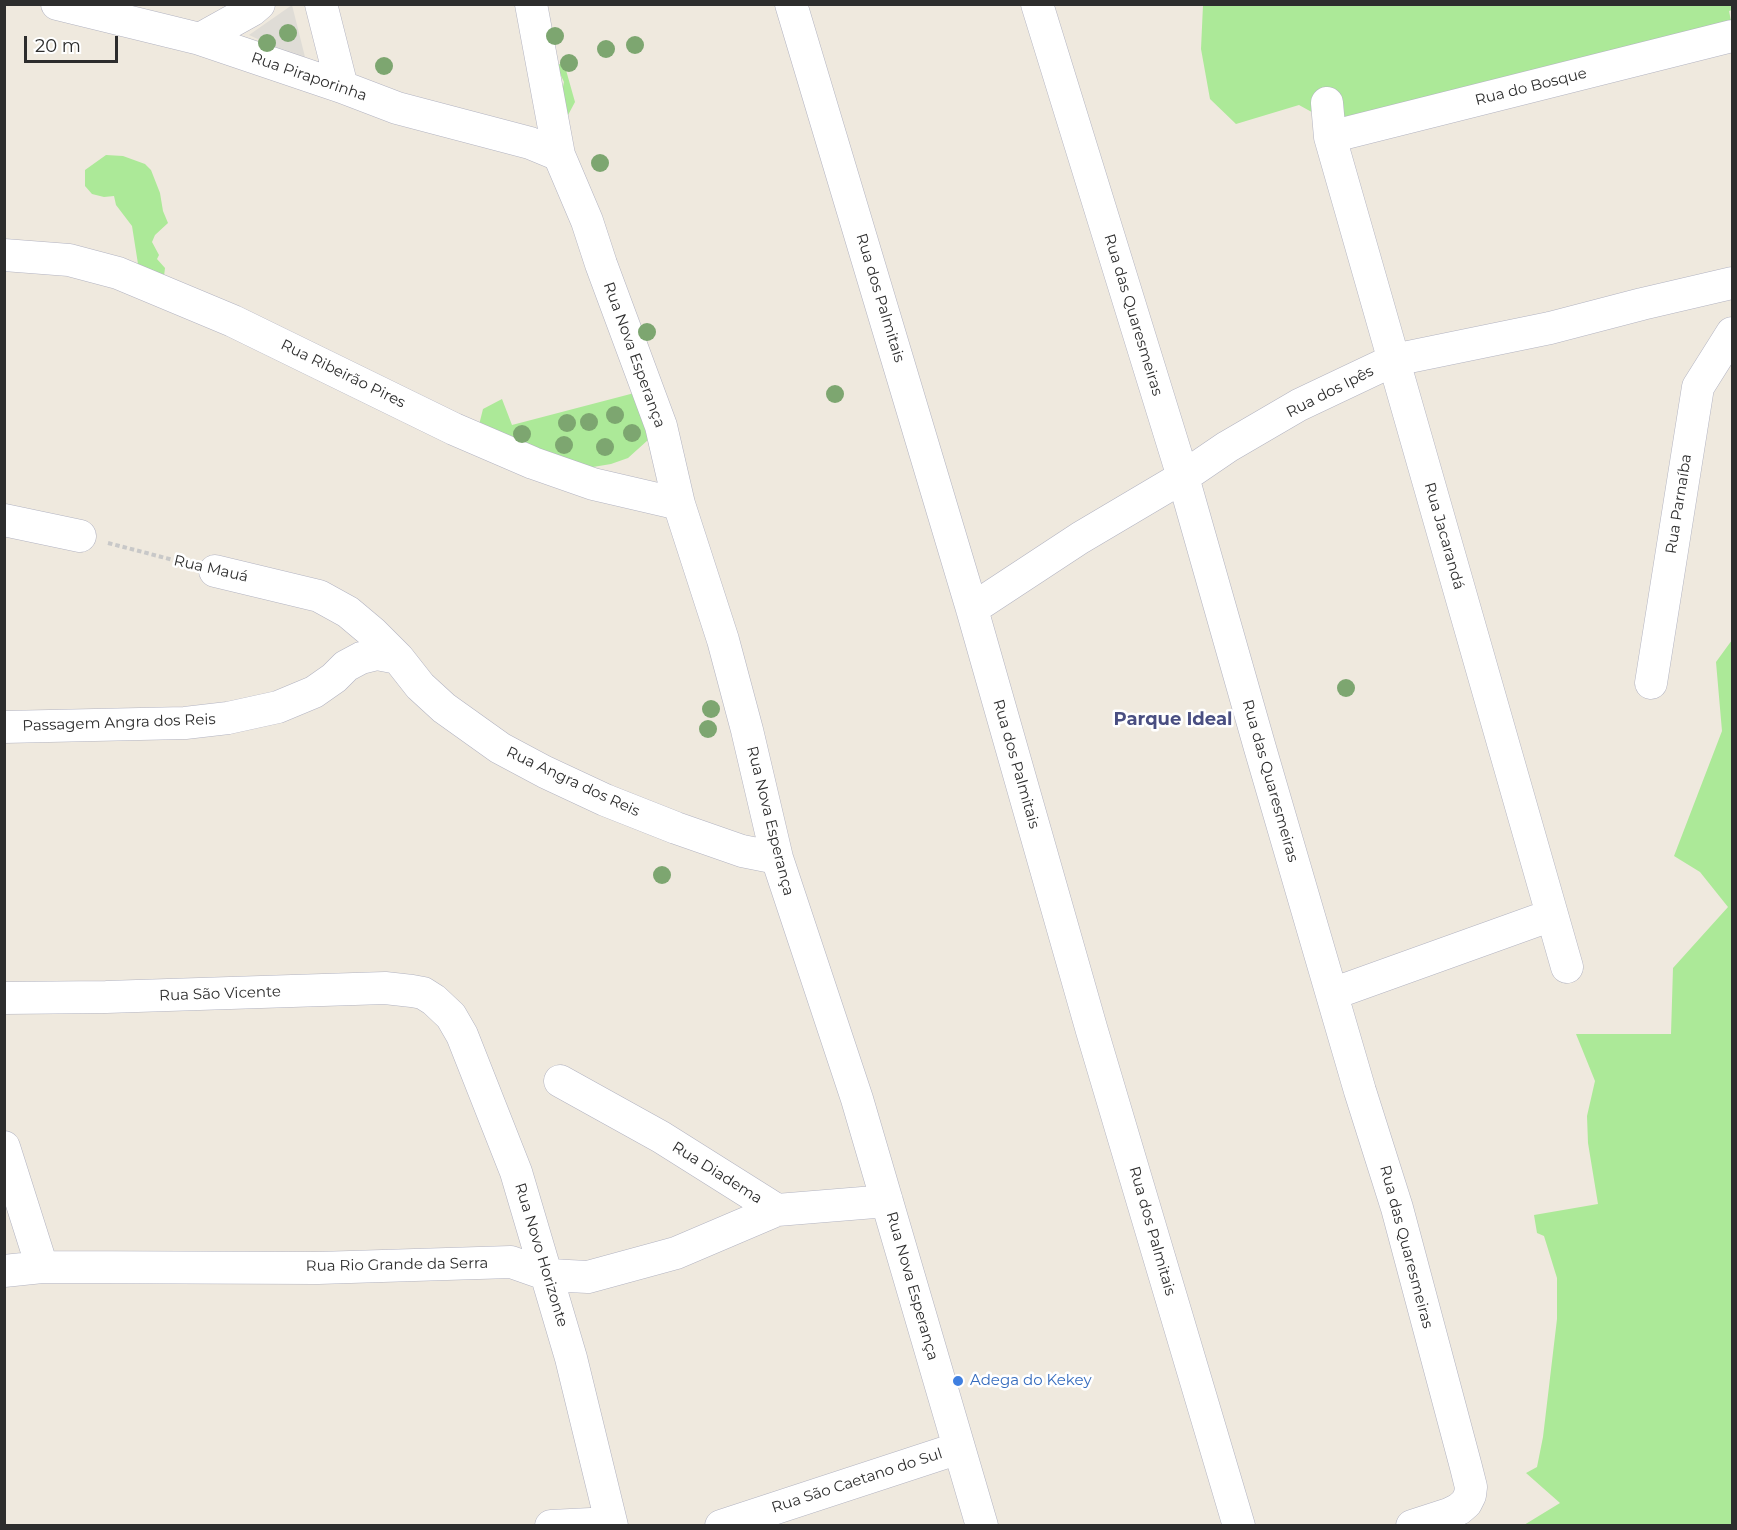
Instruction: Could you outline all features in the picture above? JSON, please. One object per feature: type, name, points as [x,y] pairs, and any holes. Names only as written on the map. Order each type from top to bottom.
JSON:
[{"type":"street","name":"Rua Piraporinha","points":[[57,4],[200,39],[397,108],[530,143],[559,155]]},
{"type":"street","points":[[200,39],[259,4]]},
{"type":"street","points":[[321,4],[342,87]]},
{"type":"street","name":"Rua Nova Esperança","points":[[531,4],[559,155],[587,221],[661,426],[679,504],[723,640],[777,858],[857,1098],[982,1526]]},
{"type":"street","name":"Rua dos Palmitais","points":[[791,4],[972,609],[1092,1031],[1239,1526]]},
{"type":"street","name":"Rua das Quaresmeiras","points":[[1037,4],[1184,477],[1257,737],[1397,1208],[1471,1487],[1470,1495],[1459,1509],[1412,1526]]},
{"type":"street","name":"Rua do Bosque","points":[[1330,137],[1732,36]]},
{"type":"street","name":"Rua Jacarandá","points":[[1327,103],[1330,137],[1536,866],[1567,967]]},
{"type":"street","name":"Rua Ribeirão Pires","points":[[4,255],[69,260],[118,273],[233,321],[454,429],[533,463],[593,484],[679,504]]},
{"type":"street","name":"Rua dos Ipês","points":[[972,609],[1080,538],[1184,477],[1227,447],[1299,405],[1394,360],[1550,328],[1732,283]]},
{"type":"street","name":"Rua Parnaíba","points":[[1651,683],[1698,387],[1732,333]]},
{"type":"street","points":[[4,520],[80,536]]},
{"type":"street","name":"Rua Mauá","points":[[215,571],[319,596],[348,612],[398,658]]},
{"type":"street","name":"Passagem Angra dos Reis","points":[[4,727],[174,724],[228,718],[278,707],[314,692],[346,666],[361,658],[377,654],[398,658]]},
{"type":"street","name":"Rua Angra dos Reis","points":[[398,658],[420,686],[444,708],[500,748],[545,772],[605,800],[676,828],[742,851],[777,858]]},
{"type":"street","points":[[1332,994],[1552,915]]},
{"type":"street","name":"Rua São Vicente","points":[[4,998],[385,988],[423,993],[434,1000]]},
{"type":"street","name":"Rua Novo Horizonte","points":[[434,1000],[451,1016],[462,1035],[516,1172],[572,1358],[612,1524]]},
{"type":"street","name":"Rua Diadema","points":[[560,1081],[661,1137],[777,1210],[887,1201]]},
{"type":"street","points":[[4,1148],[42,1267]]},
{"type":"street","name":"Rua Rio Grande da Serra","points":[[4,1271],[42,1267],[318,1268],[511,1262],[548,1275],[588,1276],[676,1253],[777,1210]]},
{"type":"street","name":"Rua São Caetano do Sul","points":[[721,1526],[959,1448]]},
{"type":"street","points":[[551,1526],[612,1524]]},
{"type":"path","name":"Rua Mauá","points":[[80,536],[215,571]]},
{"type":"green space","points":[[1203,5],[1732,5],[1732,10],[1729,11],[1732,26],[1337,126],[1299,105],[1236,124],[1210,99],[1201,49]]},
{"type":"green space","points":[[564,63],[575,102],[567,117],[562,91],[564,82],[556,65]]},
{"type":"green space","points":[[106,155],[123,156],[145,164],[151,170],[168,223],[155,235],[152,242],[159,255],[157,259],[165,268],[164,276],[138,264],[132,226],[116,205],[114,196],[104,197],[92,194],[85,186],[85,170]]},
{"type":"green space","points":[[642,391],[648,440],[628,458],[611,464],[569,471],[479,425],[483,409],[502,399],[512,425]]},
{"type":"green space","points":[[1732,640],[1732,1525],[1524,1525],[1560,1503],[1526,1473],[1537,1467],[1543,1437],[1557,1319],[1557,1278],[1544,1236],[1537,1233],[1534,1215],[1598,1204],[1588,1143],[1587,1116],[1595,1081],[1576,1034],[1671,1034],[1673,968],[1728,907],[1700,872],[1674,856],[1722,731],[1716,662]]},
{"type":"shaded area","points":[[292,5],[306,61],[249,35]]},
{"type":"place","name":"Adega do Kekey","points":[[958,1381]]},
{"type":"district","name":"Parque Ideal","points":[[1173,720]]}]
